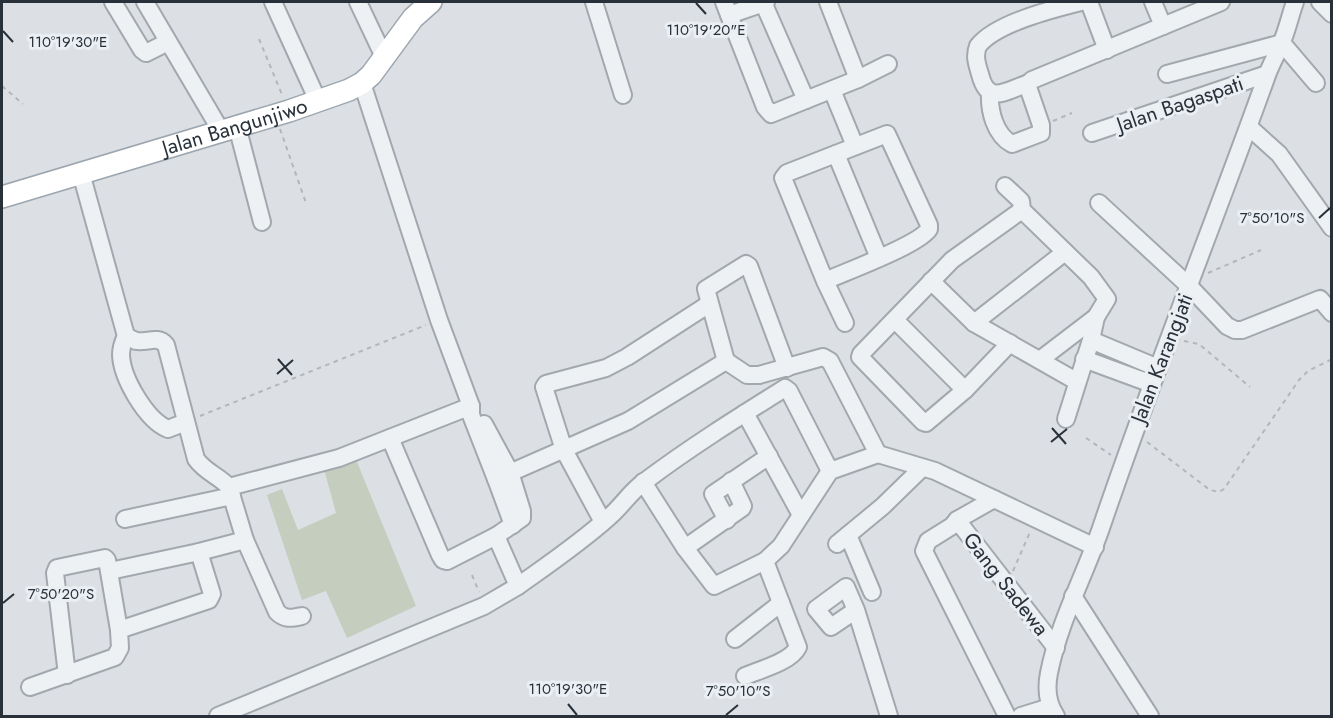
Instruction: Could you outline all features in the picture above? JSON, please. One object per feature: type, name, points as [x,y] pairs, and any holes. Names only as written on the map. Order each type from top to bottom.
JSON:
[{"type":"main road","name":"Jalan Bangunjiwo","points":[[2,197],[282,113],[363,83],[385,59],[422,5]]},
{"type":"street","points":[[113,2],[146,53],[168,42]]},
{"type":"street","points":[[145,2],[168,42],[229,128],[262,222]]},
{"type":"street","points":[[273,2],[318,101]]},
{"type":"street","points":[[358,2],[385,59]]},
{"type":"street","points":[[594,2],[623,95]]},
{"type":"street","points":[[806,100],[765,2],[726,8],[768,112],[775,113],[858,79],[888,64]]},
{"type":"street","points":[[828,2],[858,79]]},
{"type":"street","points":[[1081,2],[1045,11],[994,32],[982,40],[978,46],[976,59],[982,85],[990,93],[999,93],[1029,83],[1221,2]]},
{"type":"street","points":[[1089,2],[1107,50]]},
{"type":"street","points":[[1152,2],[1163,26]]},
{"type":"street","name":"Jalan Karangjati","points":[[1053,712],[1048,681],[1073,596],[1095,547],[1134,432],[1267,75],[1282,43],[1295,2]]},
{"type":"street","points":[[1320,2],[1332,14]]},
{"type":"street","points":[[1167,74],[1282,43],[1316,83]]},
{"type":"street","name":"Jalan Bagaspati","points":[[1092,133],[1267,75]]},
{"type":"street","points":[[363,83],[439,320],[471,410],[503,475],[513,525],[447,561],[443,560],[390,438]]},
{"type":"street","points":[[990,93],[990,113],[1007,142],[1013,144],[1041,133],[1041,125],[1028,87],[1029,83]]},
{"type":"street","points":[[832,90],[855,146]]},
{"type":"street","points":[[1249,127],[1279,154],[1332,228]]},
{"type":"street","points":[[825,281],[879,258],[928,232],[929,225],[887,134],[787,173],[783,178],[825,281],[845,323]]},
{"type":"street","points":[[836,154],[879,258]]},
{"type":"street","points":[[81,173],[126,336],[121,348],[121,358],[135,396],[139,404],[160,426],[168,429],[186,422]]},
{"type":"street","points":[[1005,186],[1021,201],[1022,210],[1091,277],[1107,296],[1107,302],[1096,317],[1041,359]]},
{"type":"street","points":[[1099,203],[1190,284],[1227,326],[1235,330],[1242,330],[1326,295],[1332,313]]},
{"type":"street","points":[[1010,343],[965,390],[926,423],[861,361],[861,354],[952,260],[1022,210]]},
{"type":"street","points":[[974,323],[1065,252]]},
{"type":"street","points":[[788,368],[749,265],[746,264],[705,289],[726,361],[747,375],[759,375],[788,368],[823,357],[830,362],[878,454]]},
{"type":"street","points":[[931,281],[974,323],[1041,359],[1076,381]]},
{"type":"street","points":[[603,522],[564,450],[544,387],[546,384],[606,368],[709,304]]},
{"type":"street","points":[[1066,419],[1096,317]]},
{"type":"street","points":[[895,320],[965,390]]},
{"type":"street","points":[[126,336],[137,341],[158,339],[166,345],[196,459],[202,468],[224,481],[230,492],[245,540],[277,612],[290,619],[302,616]]},
{"type":"street","points":[[1091,340],[1155,376]]},
{"type":"street","points":[[1084,359],[1155,376]]},
{"type":"street","points":[[503,475],[628,421],[726,361]]},
{"type":"street","points":[[218,717],[484,606],[518,586],[565,553],[603,522],[643,482],[785,388],[830,471]]},
{"type":"street","points":[[125,519],[230,492],[339,458],[471,410]]},
{"type":"street","points":[[745,413],[801,515]]},
{"type":"street","points":[[643,482],[685,548],[714,586],[765,561],[781,546],[830,471],[878,454],[935,471],[1095,547]]},
{"type":"street","points":[[685,548],[727,520],[713,494],[769,456]]},
{"type":"street","points":[[872,592],[843,540],[890,500],[922,468]]},
{"type":"street","points":[[994,499],[957,520],[952,526],[928,541],[924,551],[1007,717]]},
{"type":"street","name":"Gang Sadewa","points":[[957,520],[1056,648]]},
{"type":"street","points":[[496,536],[518,586]]},
{"type":"street","points":[[110,571],[245,540]]},
{"type":"street","points":[[119,630],[209,600],[212,594],[199,552]]},
{"type":"street","points":[[30,687],[67,675],[116,657],[120,648],[119,630],[110,571],[105,558],[60,566],[56,571],[67,675]]},
{"type":"street","points":[[745,676],[787,659],[796,652],[798,647],[765,561]]},
{"type":"street","points":[[1073,596],[1150,717]]},
{"type":"street","points":[[735,639],[781,603]]},
{"type":"street","points":[[856,610],[889,717]]},
{"type":"street","points":[[1022,717],[1053,712]]},
{"type":"path","points":[[259,39],[306,203]]},
{"type":"path","points":[[2,86],[23,104]]},
{"type":"path","points":[[1041,125],[1071,113]]},
{"type":"path","points":[[1190,284],[1260,250]]},
{"type":"path","points":[[186,422],[439,320]]},
{"type":"path","points":[[1169,338],[1199,344],[1250,387]]},
{"type":"path","points":[[1134,432],[1210,490],[1219,492],[1224,489],[1299,380],[1308,371],[1332,359]]},
{"type":"path","points":[[1086,438],[1123,463]]},
{"type":"path","points":[[1007,585],[1036,519]]},
{"type":"path","points":[[471,575],[484,606]]},
{"type":"green space","points":[[357,462],[416,606],[347,638],[326,591],[302,600],[267,495],[282,489],[298,530],[336,513],[324,469]]}]
